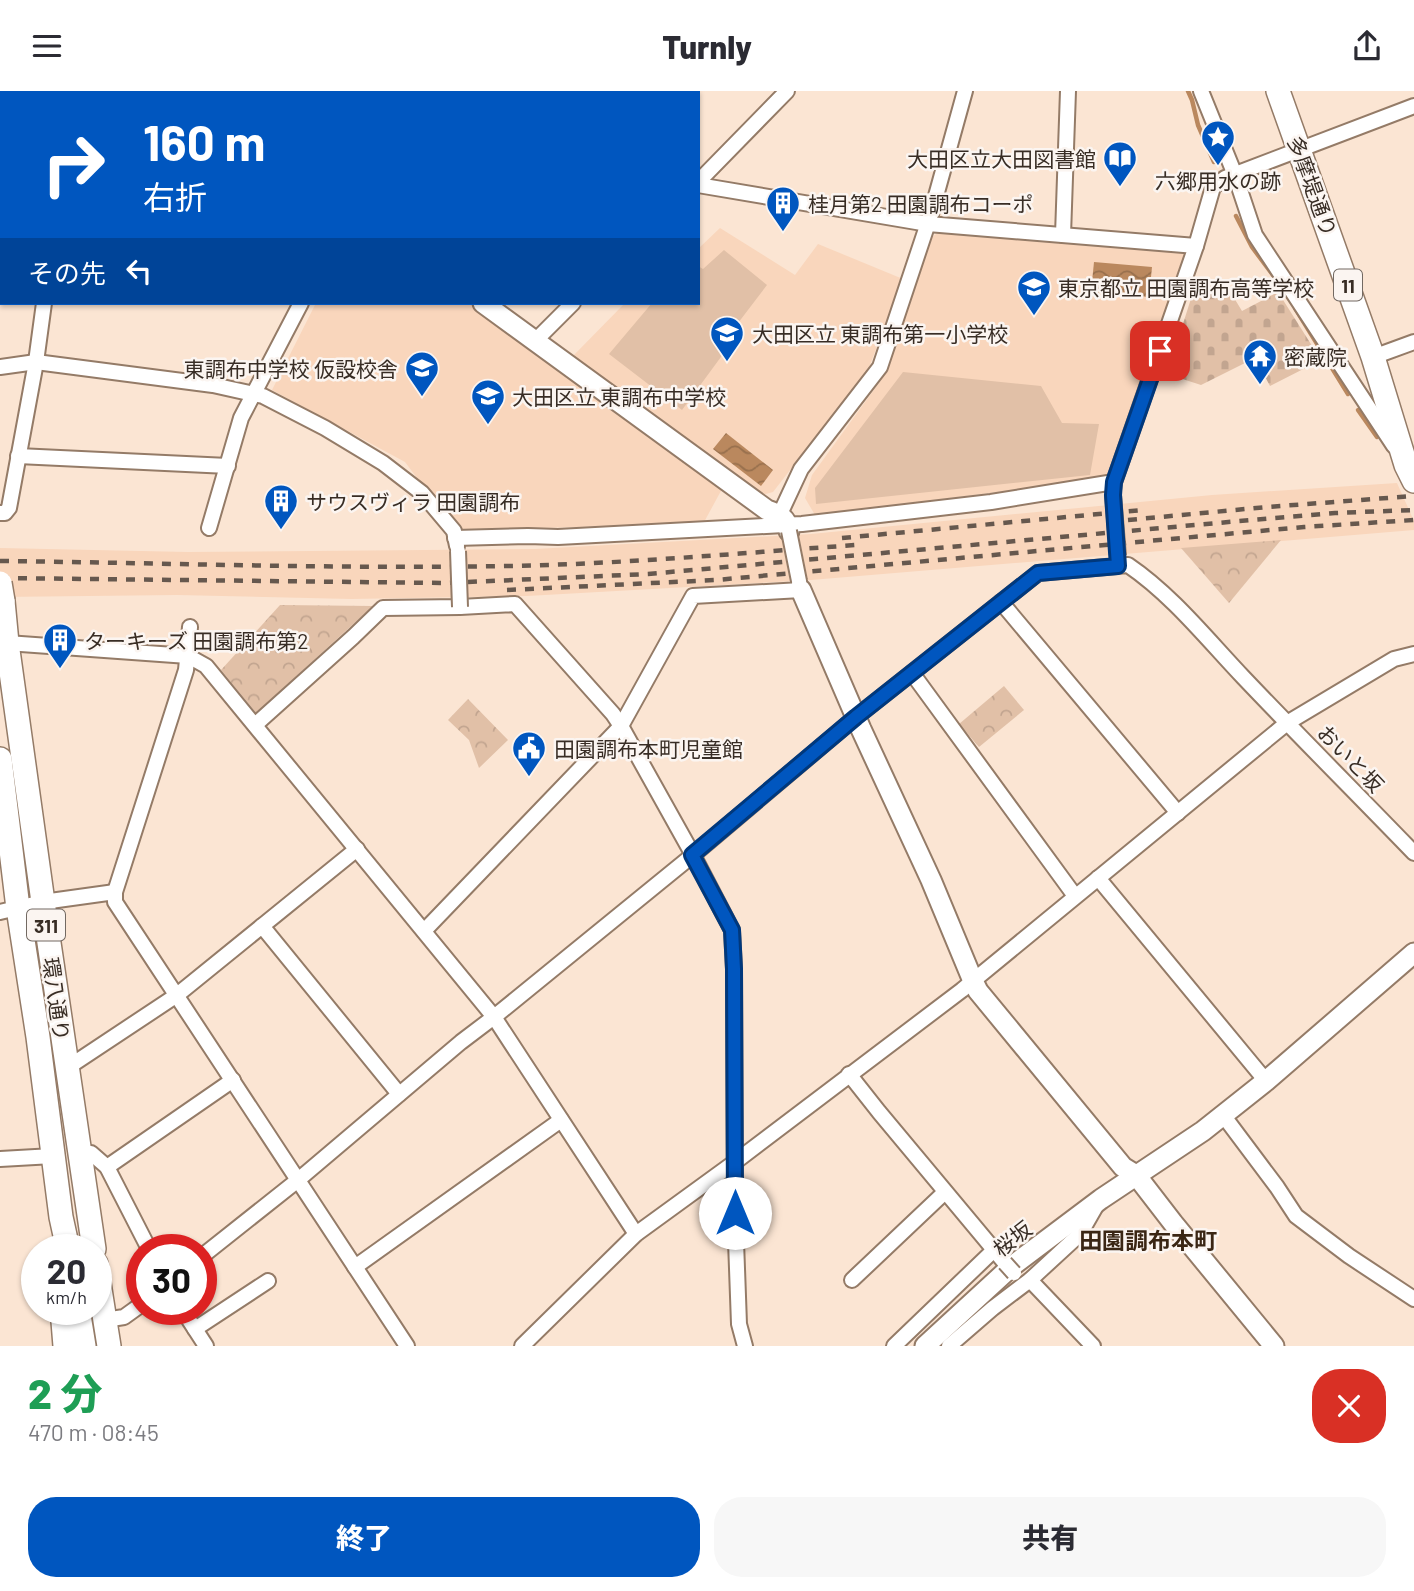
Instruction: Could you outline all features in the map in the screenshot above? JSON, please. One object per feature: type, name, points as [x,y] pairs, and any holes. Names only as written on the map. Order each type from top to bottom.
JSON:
[{"type":"main road","name":"多摩堤通り","points":[[1278,91],[1373,357],[1410,473]]},
{"type":"main road","name":"環八通り","points":[[1,592],[66,1068],[92,1234]]},
{"type":"main road","name":"環八通り","points":[[0,759],[9,910],[38,1037],[65,1234]]},
{"type":"main road","name":"311","points":[[60,1234],[61,1217]]},
{"type":"main road","points":[[63,1325],[65,1346]]},
{"type":"main road","points":[[81,1325],[84,1346]]},
{"type":"main road","points":[[106,1325],[109,1346]]},
{"type":"street","points":[[700,181],[787,91]]},
{"type":"street","points":[[965,91],[928,224],[880,367],[801,469],[786,523],[800,585],[978,991],[1124,1167],[1136,1175],[1274,1346]]},
{"type":"street","points":[[1063,235],[1068,91]]},
{"type":"street","points":[[1201,91],[1235,175],[1255,235],[1410,473]]},
{"type":"street","points":[[217,1244],[856,717],[1038,573],[1118,561],[1113,489],[1196,246],[1213,187],[1225,178],[1414,106]]},
{"type":"street","points":[[700,183],[928,224],[1196,246]]},
{"type":"street","points":[[0,513],[5,513],[9,508],[44,305]]},
{"type":"street","points":[[209,528],[241,418],[299,305]]},
{"type":"street","points":[[486,305],[786,523]]},
{"type":"street","points":[[536,340],[571,305]]},
{"type":"street","points":[[1373,357],[1414,342]]},
{"type":"street","points":[[0,367],[36,362],[213,385],[263,396],[325,428],[383,463],[422,493],[454,531],[460,607]]},
{"type":"street","points":[[18,456],[228,466]]},
{"type":"street","points":[[457,545],[504,536],[558,537],[786,523],[1113,489]]},
{"type":"street","name":"おいと坂","points":[[1118,561],[1128,565],[1162,592],[1414,853]]},
{"type":"street","points":[[424,931],[621,726],[693,596],[800,585]]},
{"type":"street","points":[[1001,602],[1178,813]]},
{"type":"street","points":[[255,725],[383,608],[515,604],[613,714],[732,930],[739,1324],[746,1346]]},
{"type":"street","points":[[190,627],[186,670],[115,892],[115,902],[407,1346]]},
{"type":"street","points":[[7,643],[188,656],[206,666],[494,1017],[636,1234]]},
{"type":"street","points":[[522,1346],[636,1234],[973,981],[1287,723],[1394,659],[1414,654]]},
{"type":"street","points":[[912,673],[1075,896]]},
{"type":"street","points":[[66,1068],[177,995],[357,849]]},
{"type":"street","points":[[1098,878],[1266,1081]]},
{"type":"street","points":[[9,910],[43,902],[115,892]]},
{"type":"street","points":[[262,926],[399,1094]]},
{"type":"street","name":"桜坂","points":[[925,1346],[1012,1266],[1101,1199],[1203,1131],[1266,1081],[1414,953]]},
{"type":"street","points":[[849,1074],[1010,1268]]},
{"type":"street","points":[[107,1167],[233,1080]]},
{"type":"street","points":[[1223,1115],[1296,1216],[1349,1256],[1414,1299]]},
{"type":"street","points":[[355,1267],[561,1120]]},
{"type":"street","points":[[79,1153],[91,1153],[107,1167],[141,1234]]},
{"type":"street","points":[[0,1159],[53,1156]]},
{"type":"street","points":[[852,1280],[945,1192]]},
{"type":"street","points":[[949,1346],[1030,1280],[1080,1234],[1101,1199]]},
{"type":"street","points":[[894,1346],[995,1249]]},
{"type":"street","points":[[1030,1280],[1093,1346]]},
{"type":"street","points":[[195,1329],[268,1281]]},
{"type":"street","points":[[192,1325],[206,1346]]},
{"type":"shaded area","name":"大田区立 東調布第一小学校","points":[[720,228],[795,275],[818,244],[903,279],[868,370],[773,492],[762,495],[573,356],[623,305],[700,305],[700,247]]},
{"type":"shaded area","name":"東京都立 田園調布高等学校","points":[[939,232],[1178,248],[1185,254],[1109,478],[815,515],[805,498],[812,475],[881,380],[932,237]]},
{"type":"shaded area","name":"大田区立 東調布中学校","points":[[315,305],[476,305],[722,489],[703,524],[461,530],[448,519],[405,462],[272,390]]},
{"type":"shaded area","points":[[1397,483],[1414,521],[1414,530],[811,580],[527,596],[351,599],[177,595],[0,597],[0,548],[188,552],[535,549],[811,534],[1212,495]]},
{"type":"green space","points":[[724,250],[767,285],[735,327],[740,331],[682,410],[609,354],[650,305],[700,305],[700,267],[703,269]]},
{"type":"green space","points":[[1207,279],[1214,290],[1225,283],[1242,311],[1278,292],[1321,360],[1270,386],[1255,358],[1201,385],[1167,374],[1195,286]]},
{"type":"green space","points":[[903,372],[1041,386],[1062,423],[1099,424],[1090,475],[816,504],[815,488]]},
{"type":"green space","points":[[1281,540],[1229,603],[1181,548]]},
{"type":"green space","points":[[280,605],[373,606],[256,713],[221,670]]},
{"type":"green space","points":[[1004,686],[1024,710],[979,747],[959,724]]},
{"type":"green space","points":[[468,699],[508,740],[479,768],[469,740],[448,720]]},
{"type":"water","points":[[1094,262],[1152,267],[1149,297],[1091,292]]},
{"type":"water","points":[[726,433],[773,470],[761,486],[713,449]]},
{"type":"waterway","points":[[1188,91],[1198,125],[1214,162]]},
{"type":"waterway","points":[[1236,216],[1252,247],[1279,283]]},
{"type":"waterway","points":[[1295,308],[1348,394]]},
{"type":"waterway","points":[[1358,410],[1377,437]]},
{"type":"railway","points":[[1128,520],[1414,496]]},
{"type":"railway","points":[[842,538],[1142,510]]},
{"type":"railway","points":[[0,578],[446,583],[648,574],[1251,520],[1414,510]]},
{"type":"railway","points":[[507,590],[716,580],[1304,527],[1414,520]]},
{"type":"railway","points":[[0,561],[508,566],[638,561],[856,545]]},
{"type":"place","name":"六郷用水の跡","points":[[1218,167]]},
{"type":"place","name":"大田区立大田図書館","points":[[1120,188]]},
{"type":"place","name":"桂月第2 田園調布コーポ","points":[[783,233]]},
{"type":"place","name":"東京都立 田園調布高等学校","points":[[1034,317]]},
{"type":"place","name":"大田区立 東調布第一小学校","points":[[727,363]]},
{"type":"place","name":"密蔵院","points":[[1260,386]]},
{"type":"place","name":"東調布中学校 仮設校舎","points":[[422,398]]},
{"type":"place","name":"大田区立 東調布中学校","points":[[488,426]]},
{"type":"place","name":"サウスヴィラ 田園調布","points":[[281,531]]},
{"type":"place","name":"ターキーズ 田園調布第2","points":[[60,670]]},
{"type":"place","name":"田園調布本町児童館","points":[[529,778]]},
{"type":"district","name":"田園調布本町","points":[[1148,1240]]},
{"type":"route","points":[[735,1213],[732,930],[692,855],[856,717],[1038,573],[1118,566],[1114,482],[1160,351]]}]
